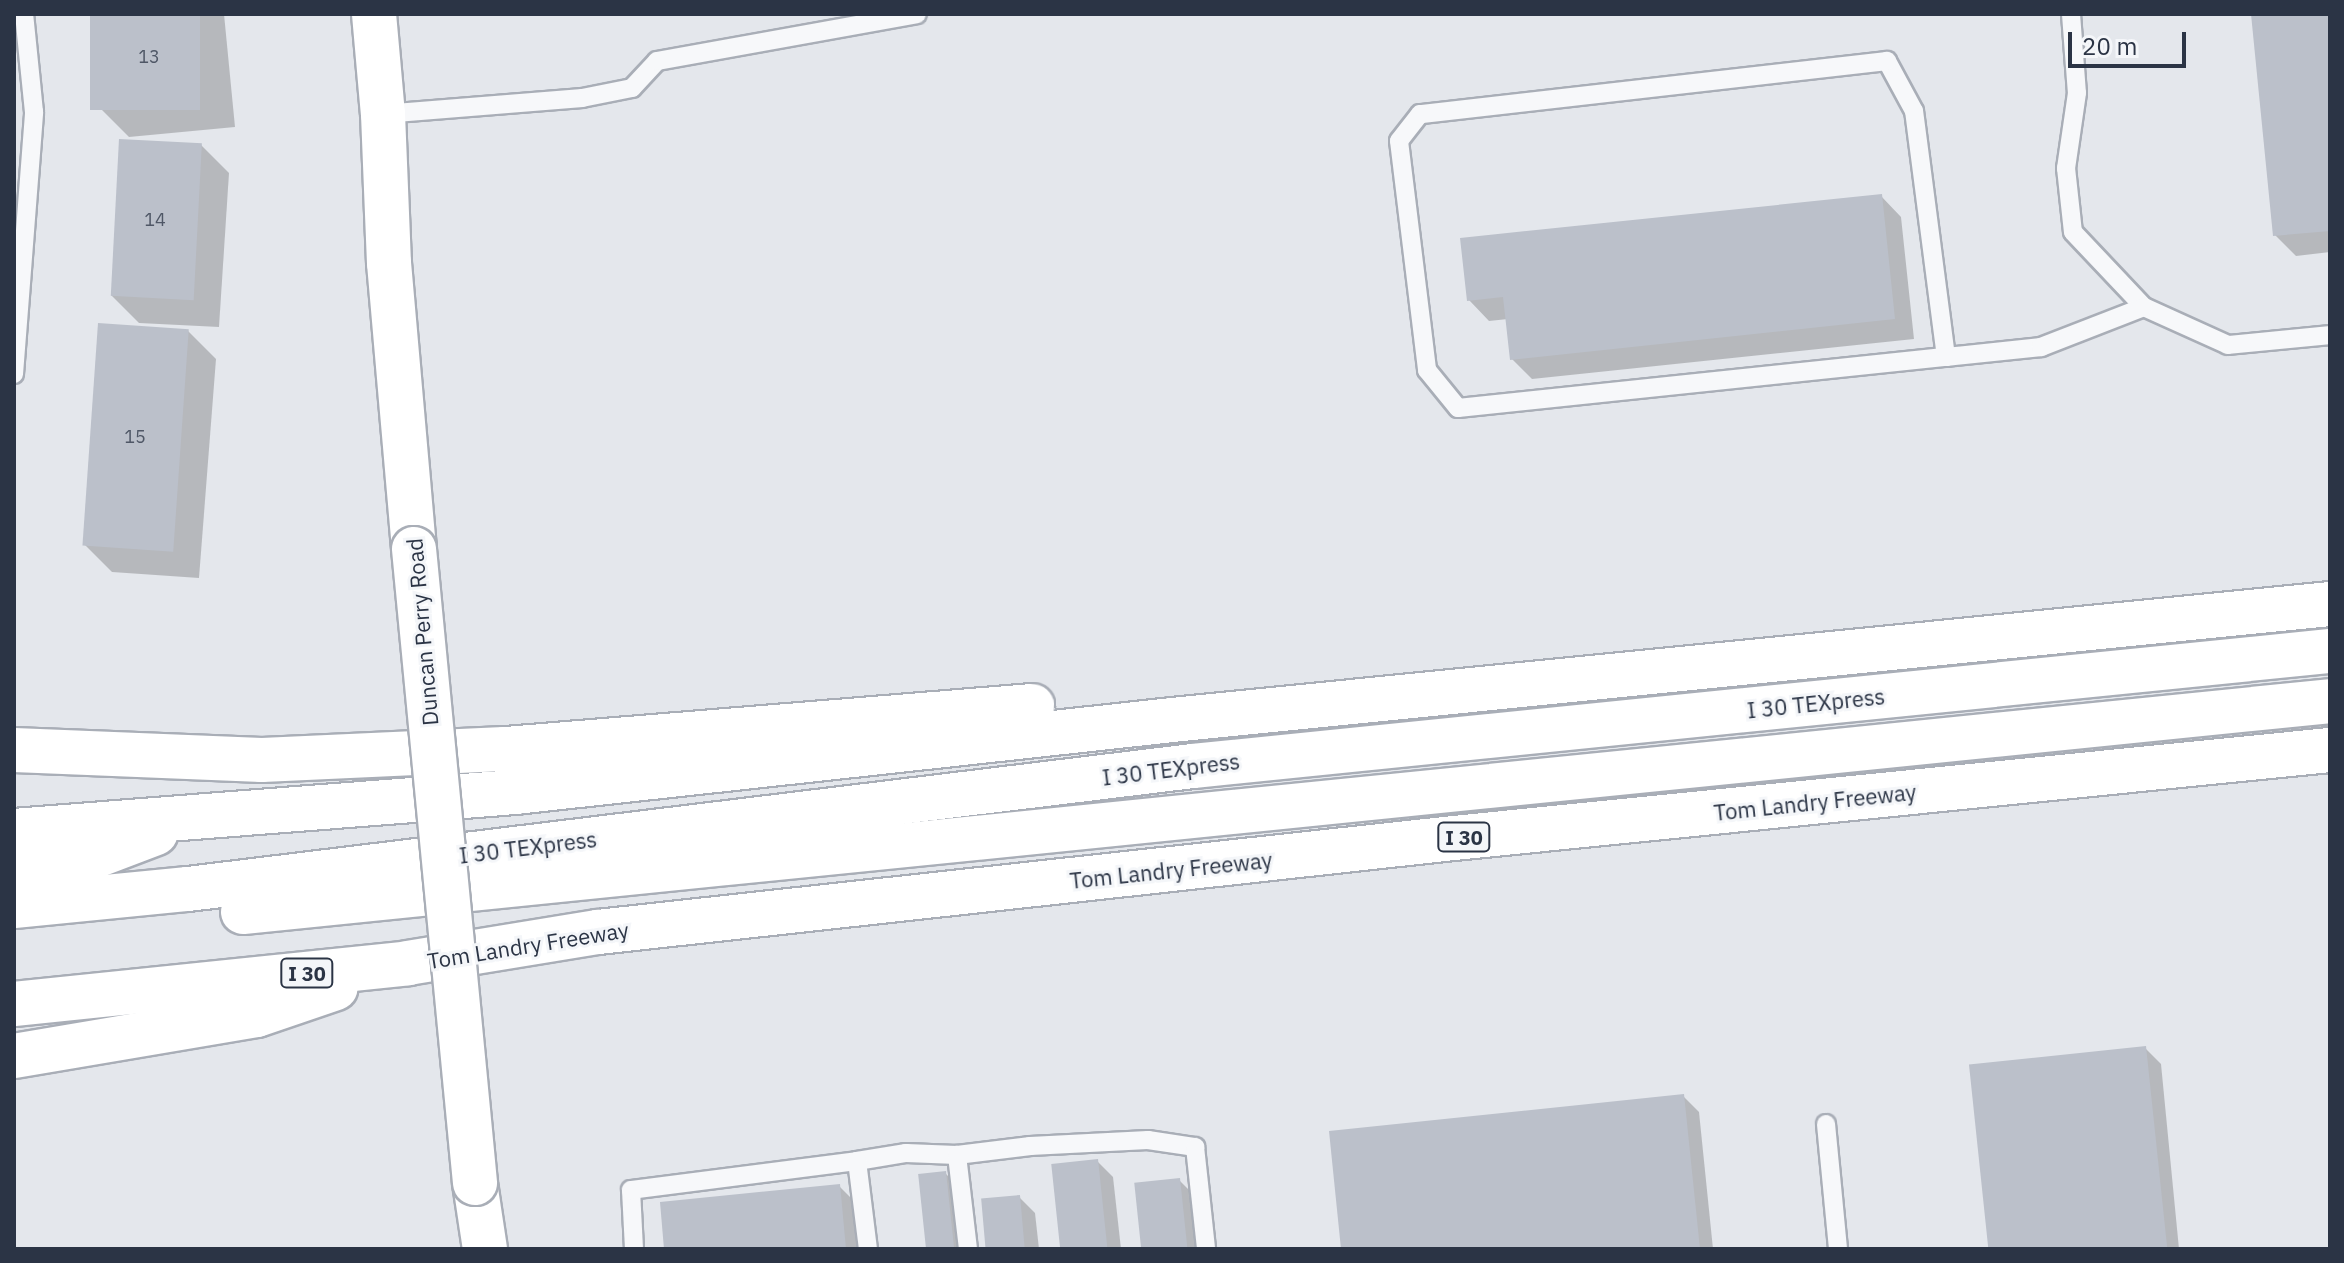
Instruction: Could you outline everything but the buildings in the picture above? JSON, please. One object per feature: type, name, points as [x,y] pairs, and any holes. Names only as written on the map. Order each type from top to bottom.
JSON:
[{"type":"main road","name":"Duncan Perry Road","points":[[374,14],[383,114],[389,263],[414,549],[475,1183],[485,1249]]},
{"type":"main road","points":[[14,831],[515,792],[1172,720],[2330,604]]},
{"type":"main road","name":"I 30 TEXpress","points":[[14,906],[188,889],[1193,766],[2330,651]]},
{"type":"main road","points":[[14,750],[262,760],[476,751],[1097,700],[1172,720]]},
{"type":"main road","name":"I 30 TEXpress","points":[[14,936],[2330,701]]},
{"type":"main road","name":"Tom Landry Freeway","points":[[14,1004],[408,963],[613,931],[1454,838],[2330,750]]},
{"type":"main road","points":[[14,870],[80,862],[203,815]]},
{"type":"main road","points":[[14,1056],[257,1015],[408,963]]},
{"type":"lane","points":[[14,374],[34,112],[24,14]]},
{"type":"lane","points":[[383,114],[582,98],[632,88],[657,61],[917,14]]},
{"type":"lane","points":[[2071,14],[2077,93],[2066,168],[2073,232],[2144,307],[2228,345],[2330,335]]},
{"type":"lane","points":[[1946,357],[1914,111],[1887,61],[1420,114],[1399,141],[1427,370],[1458,408],[1946,357],[2041,347],[2144,307]]},
{"type":"lane","points":[[1826,1124],[1838,1249]]},
{"type":"lane","points":[[634,1249],[631,1190],[906,1153],[957,1155],[1030,1146],[1148,1140],[1195,1147],[1206,1249]]},
{"type":"lane","points":[[957,1155],[968,1249]]},
{"type":"lane","points":[[857,1161],[868,1249]]}]
